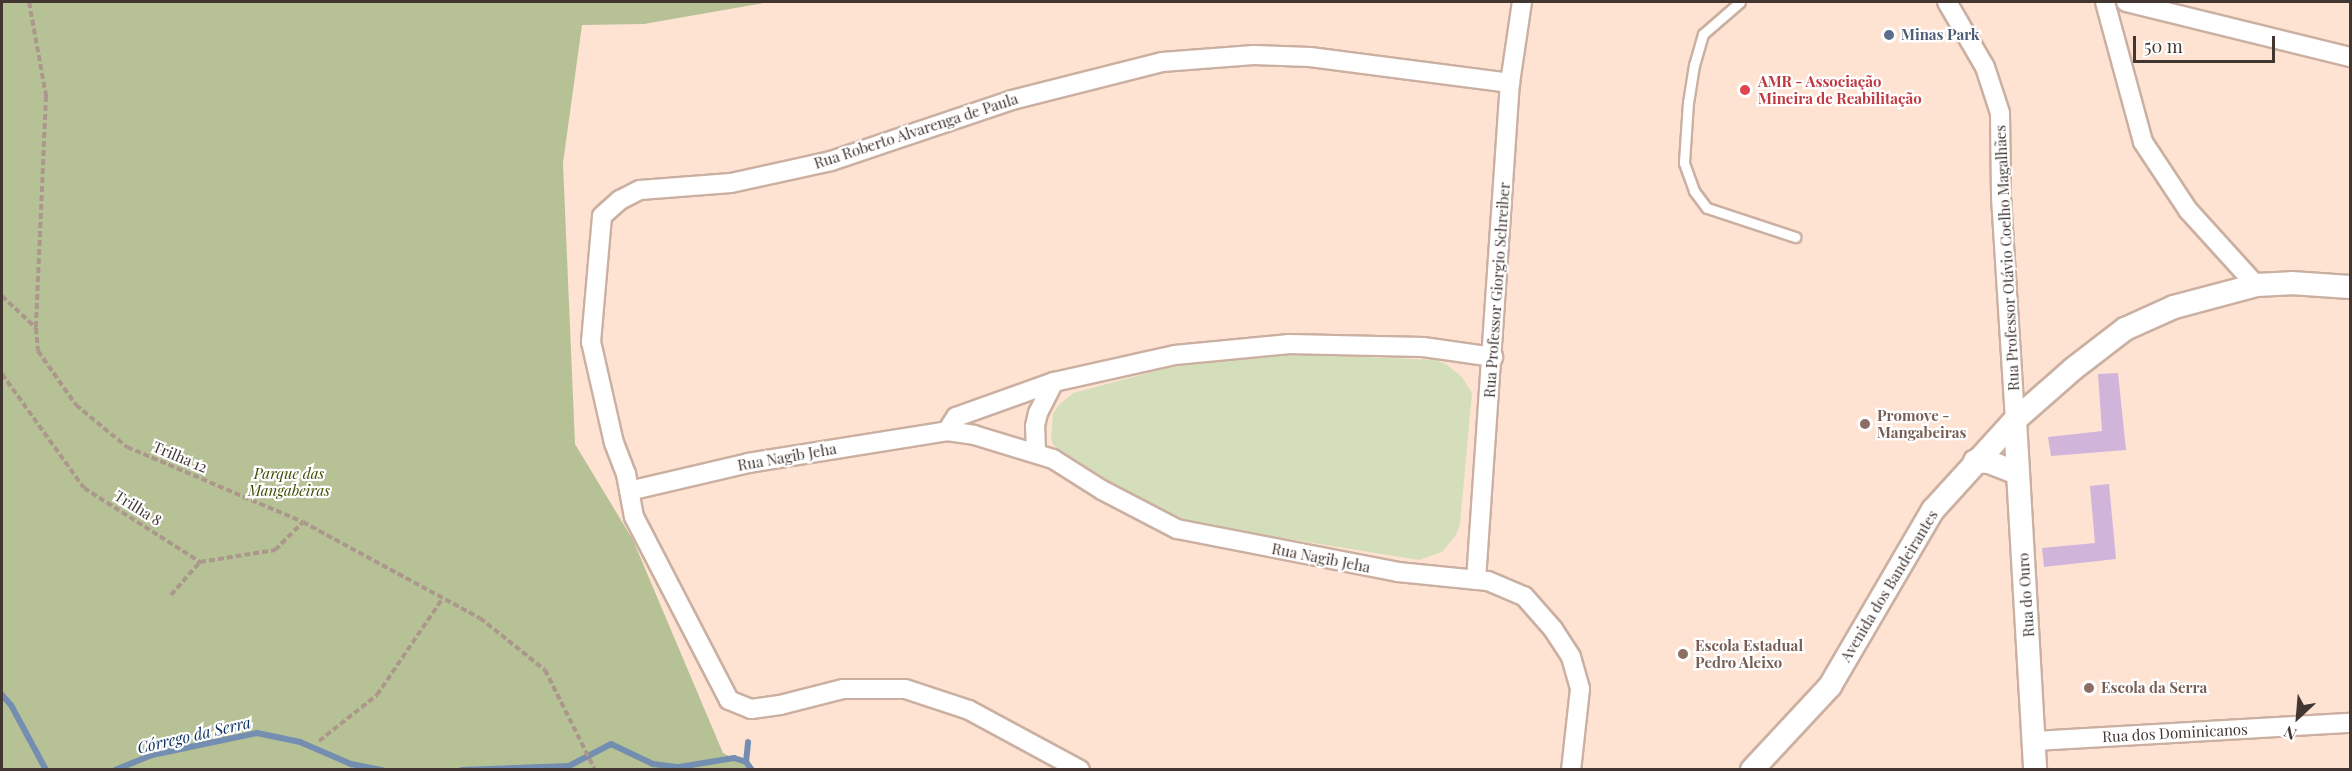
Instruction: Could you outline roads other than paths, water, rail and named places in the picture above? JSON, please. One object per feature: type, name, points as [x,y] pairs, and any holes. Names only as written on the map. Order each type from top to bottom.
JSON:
[{"type":"street","name":"Rua Professor Giorgio Schreiber","points":[[1476,580],[1510,83],[1522,2]]},
{"type":"street","name":"Rua Professor Otávio Coelho Magalhães","points":[[1947,2],[1984,68],[2000,113],[2001,197],[2015,420]]},
{"type":"street","points":[[2105,2],[2144,142],[2188,210],[2256,285]]},
{"type":"street","points":[[2126,2],[2350,57]]},
{"type":"street","name":"Rua Roberto Alvarenga de Paula","points":[[1080,770],[969,710],[906,689],[843,689],[780,705],[751,708],[729,700],[634,517],[629,491],[614,444],[591,342],[602,216],[620,200],[640,190],[731,183],[831,161],[1012,100],[1162,62],[1254,55],[1310,57],[1510,83]]},
{"type":"street","name":"Avenida dos Bandeirantes","points":[[1752,770],[1830,687],[1933,510],[1975,461],[2015,420],[2073,369],[2125,329],[2174,307],[2256,285],[2291,283],[2350,287]]},
{"type":"street","name":"Avenida dos Bandeirantes","points":[[2319,286],[2350,300]]},
{"type":"street","name":"Rua Nagib Jeha","points":[[947,430],[956,417],[1054,382],[1175,355],[1289,344],[1423,347],[1493,357]]},
{"type":"street","points":[[1036,452],[1035,426],[1038,413],[1054,382]]},
{"type":"street","name":"Rua do Ouro","points":[[2015,420],[2036,770]]},
{"type":"street","name":"Rua Nagib Jeha","points":[[629,491],[748,463],[947,430],[1036,452],[1177,529],[1398,572],[1488,581],[1524,596],[1553,629],[1571,657],[1580,689],[1571,770]]},
{"type":"street","points":[[1975,461],[1989,462],[2018,472]]},
{"type":"street","name":"Rua dos Dominicanos","points":[[2035,741],[2350,723]]},
{"type":"lane","points":[[1740,2],[1703,34],[1694,65],[1688,102],[1684,163],[1694,191],[1707,208],[1795,237]]},
{"type":"waterway","name":"Córrego da Serra","points":[[2,695],[11,705],[46,770]]},
{"type":"waterway","name":"Córrego da Serra","points":[[115,770],[152,755],[257,733],[300,742],[351,764],[382,770]]},
{"type":"waterway","name":"Córrego da Serra","points":[[746,762],[748,742]]},
{"type":"waterway","name":"Córrego da Serra","points":[[462,770],[569,766],[611,744],[653,764],[679,767],[734,758],[746,762],[752,770]]},
{"type":"place","name":"Minas Park","points":[[1889,35]]},
{"type":"place","name":"AMR - Associação Mineira de Reabilitação","points":[[1745,90]]},
{"type":"place","name":"Promove - Mangabeiras","points":[[1865,424]]},
{"type":"place","name":"Escola Estadual Pedro Aleixo","points":[[1683,654]]},
{"type":"place","name":"Escola da Serra","points":[[2089,688]]},
{"type":"park label","name":"Parque das Mangabeiras","points":[[289,482]]}]
